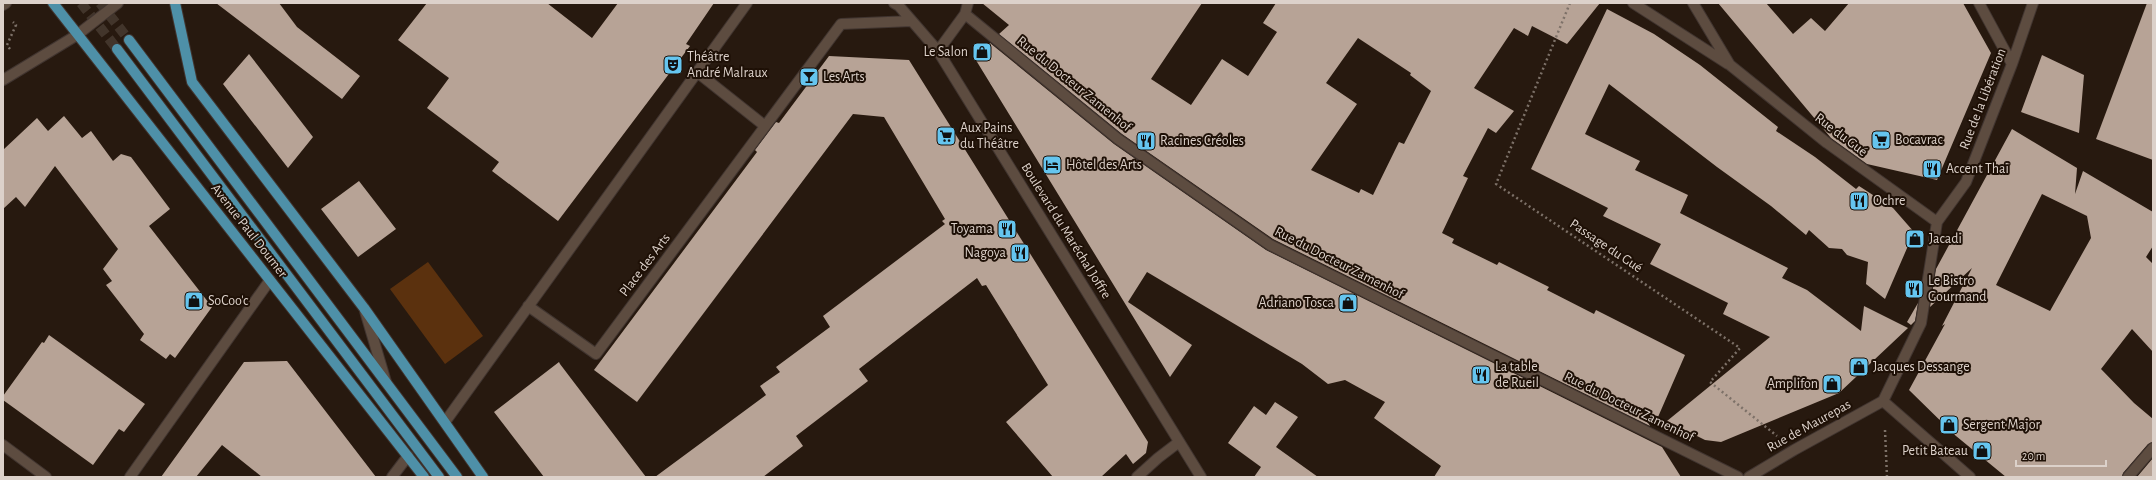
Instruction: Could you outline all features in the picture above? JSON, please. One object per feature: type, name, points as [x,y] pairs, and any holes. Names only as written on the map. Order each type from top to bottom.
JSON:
[{"type":"main road","name":"Avenue Paul Doumer","points":[[53,3],[424,477]]},
{"type":"main road","points":[[175,3],[192,82],[364,308],[483,477]]},
{"type":"main road","name":"Avenue Paul Doumer","points":[[129,40],[457,477]]},
{"type":"main road","name":"Avenue Paul Doumer","points":[[117,49],[439,477]]},
{"type":"street","points":[[3,80],[77,35],[118,3]]},
{"type":"street","points":[[445,422],[747,3]]},
{"type":"street","points":[[938,51],[965,14],[968,3]]},
{"type":"street","name":"Rue du Gué","points":[[1634,3],[1730,66],[1827,143],[1937,222]]},
{"type":"street","name":"Rue du Gué","points":[[1693,3],[1730,66]]},
{"type":"street","points":[[1979,3],[2012,64]]},
{"type":"street","name":"Rue de la Libération","points":[[1883,401],[1921,323],[1937,222],[1966,182],[2012,64],[2033,3]]},
{"type":"street","name":"Boulevard du Maréchal Joffre","points":[[898,4],[938,51],[1201,477]]},
{"type":"street","name":"Rue du Docteur Zamenhof","points":[[965,14],[1118,139],[1270,246],[1738,477]]},
{"type":"street","name":"Place des Arts","points":[[528,306],[596,354],[841,24],[912,21]]},
{"type":"street","points":[[697,72],[765,126]]},
{"type":"street","points":[[130,477],[270,280]]},
{"type":"street","points":[[364,308],[386,382]]},
{"type":"street","points":[[1883,401],[1970,477]]},
{"type":"street","name":"Rue de Maurepas","points":[[1749,477],[1794,450],[1883,401]]},
{"type":"street","points":[[1137,477],[1158,458],[1180,442]]},
{"type":"street","points":[[3,445],[46,477]]},
{"type":"street","points":[[2128,477],[2153,448]]},
{"type":"street","points":[[392,477],[408,456]]},
{"type":"path","name":"Passage du Gué","points":[[1570,3],[1496,184],[1740,348],[1710,382],[1794,450]]},
{"type":"path","points":[[10,49],[7,45],[16,25],[11,18]]},
{"type":"path","points":[[1883,401],[1887,477]]},
{"type":"shaded area","points":[[428,262],[483,336],[445,364],[390,289]]},
{"type":"building","points":[[216,3],[279,3],[297,27],[360,76],[342,99]]},
{"type":"building","points":[[427,3],[547,3],[592,38],[618,3],[714,3],[686,44],[690,46],[558,221],[492,171],[499,162],[427,108],[449,78],[398,40]]},
{"type":"building","points":[[982,3],[1202,3],[1151,79],[1191,105],[1222,59],[1248,76],[1277,32],[1263,23],[1276,3],[1600,3],[1567,44],[1532,26],[1528,36],[1514,28],[1474,88],[1514,111],[1496,133],[1488,128],[1463,176],[1468,178],[1442,233],[1454,239],[1452,243],[1497,265],[1499,262],[1549,287],[1547,290],[1594,314],[1596,310],[1685,355],[1658,417],[1639,407],[1650,426],[1273,239],[1122,134],[999,34],[1009,25]],"holes":[[[1358,38],[1411,73],[1410,75],[1431,91],[1404,144],[1399,142],[1373,195],[1361,189],[1359,193],[1311,170],[1357,104],[1326,83]]]},
{"type":"building","points":[[1718,3],[1766,3],[1793,34],[1811,18],[1825,31],[1849,3],[1963,3],[1991,53],[1937,180],[1867,164],[1831,138]]},
{"type":"building","points":[[2147,3],[2153,3],[2153,160],[2096,139]]},
{"type":"building","points":[[1607,9],[1654,34],[1700,65],[1778,127],[1776,131],[1815,157],[1856,189],[1859,186],[1893,208],[1914,232],[1885,299],[1866,284],[1868,262],[1847,255],[1842,249],[1829,248],[1809,230],[1806,235],[1771,206],[1717,167],[1609,84],[1585,134],[1640,161],[1635,170],[1688,195],[1680,213],[1788,268],[1782,278],[1807,290],[1861,331],[1864,306],[1908,328],[1839,393],[1721,442],[1705,440],[1667,421],[1770,337],[1723,314],[1728,303],[1650,264],[1661,244],[1603,216],[1608,208],[1531,169]]},
{"type":"building","points":[[990,43],[1114,144],[1266,250],[1662,447],[1681,477],[1434,477],[1441,466],[1374,418],[1385,402],[1345,380],[1328,384],[1302,364],[1147,272],[1128,302],[1192,345],[1170,377],[974,57]]},
{"type":"building","points":[[249,54],[313,137],[288,168],[223,84]]},
{"type":"building","points":[[2042,55],[2084,75],[2079,133],[2021,112]]},
{"type":"building","points":[[829,56],[909,60],[1148,442],[1146,453],[1133,464],[1126,454],[1101,477],[1053,477],[1006,422],[1048,385],[986,285],[982,286],[977,278],[859,369],[868,381],[796,436],[803,446],[763,477],[655,477],[766,395],[760,386],[780,372],[776,367],[830,327],[823,316],[945,224],[942,221],[945,219],[884,117],[853,114],[637,402],[594,370],[757,152],[755,150],[776,122],[779,123]]},
{"type":"building","points":[[64,116],[82,138],[91,131],[113,161],[121,154],[131,157],[170,209],[149,226],[212,307],[175,358],[170,354],[166,359],[140,340],[144,334],[106,285],[112,281],[103,269],[118,249],[55,166],[25,207],[16,197],[3,209],[3,150],[37,118],[48,131]]},
{"type":"building","points":[[2012,129],[2077,168],[2075,194],[2083,171],[2153,212],[2153,246],[2146,257],[2153,264],[2153,352],[2132,329],[2101,369],[2134,403],[2153,419],[2153,442],[2148,444],[2123,473],[2122,477],[2006,477],[1956,436],[1909,390],[1945,324],[1942,326],[1972,268],[1930,307],[1936,269]],"holes":[[[2042,194],[2087,216],[2091,238],[2050,311],[1996,285]]]},
{"type":"building","points":[[359,181],[396,229],[358,257],[321,209]]},
{"type":"building","points":[[1918,303],[1915,321],[1911,325],[1907,322]]},
{"type":"building","points":[[49,335],[145,404],[124,432],[119,429],[93,465],[3,400],[3,396],[42,342],[44,343]]},
{"type":"building","points":[[287,361],[376,477],[262,477],[222,445],[196,477],[161,477],[244,362]]},
{"type":"building","points":[[559,362],[646,477],[544,477],[494,412]]},
{"type":"building","points":[[1275,402],[1298,417],[1276,447],[1318,477],[1254,477],[1261,467],[1228,443],[1254,406],[1266,415]]},
{"type":"building","points":[[2153,458],[2153,477],[2137,477]]},
{"type":"tunnel","points":[[81,3],[117,49]]},
{"type":"tunnel","points":[[100,3],[129,40]]},
{"type":"place","name":"Le Salon","points":[[982,52]]},
{"type":"place","name":"Théâtre André Malraux","points":[[673,65]]},
{"type":"place","name":"Les Arts","points":[[809,77]]},
{"type":"place","name":"Aux Pains du Théâtre","points":[[946,136]]},
{"type":"place","name":"Bocavrac","points":[[1881,140]]},
{"type":"place","name":"Racines Créoles","points":[[1146,141]]},
{"type":"place","name":"Hôtel des Arts","points":[[1052,165]]},
{"type":"place","name":"Accent Thaï","points":[[1932,169]]},
{"type":"place","name":"Ochre","points":[[1859,201]]},
{"type":"place","name":"Toyama","points":[[1007,229]]},
{"type":"place","name":"Jacadi","points":[[1915,239]]},
{"type":"place","name":"Nagoya","points":[[1020,253]]},
{"type":"place","name":"Le Bistro Gourmand","points":[[1914,289]]},
{"type":"place","name":"SoCoo'c","points":[[194,301]]},
{"type":"place","name":"Adriano Tosca","points":[[1348,303]]},
{"type":"place","name":"Jacques Dessange","points":[[1859,367]]},
{"type":"place","name":"La table de Rueil","points":[[1481,375]]},
{"type":"place","name":"Amplifon","points":[[1832,384]]},
{"type":"place","name":"Sergent Major","points":[[1949,425]]},
{"type":"place","name":"Petit Bateau","points":[[1982,451]]}]
